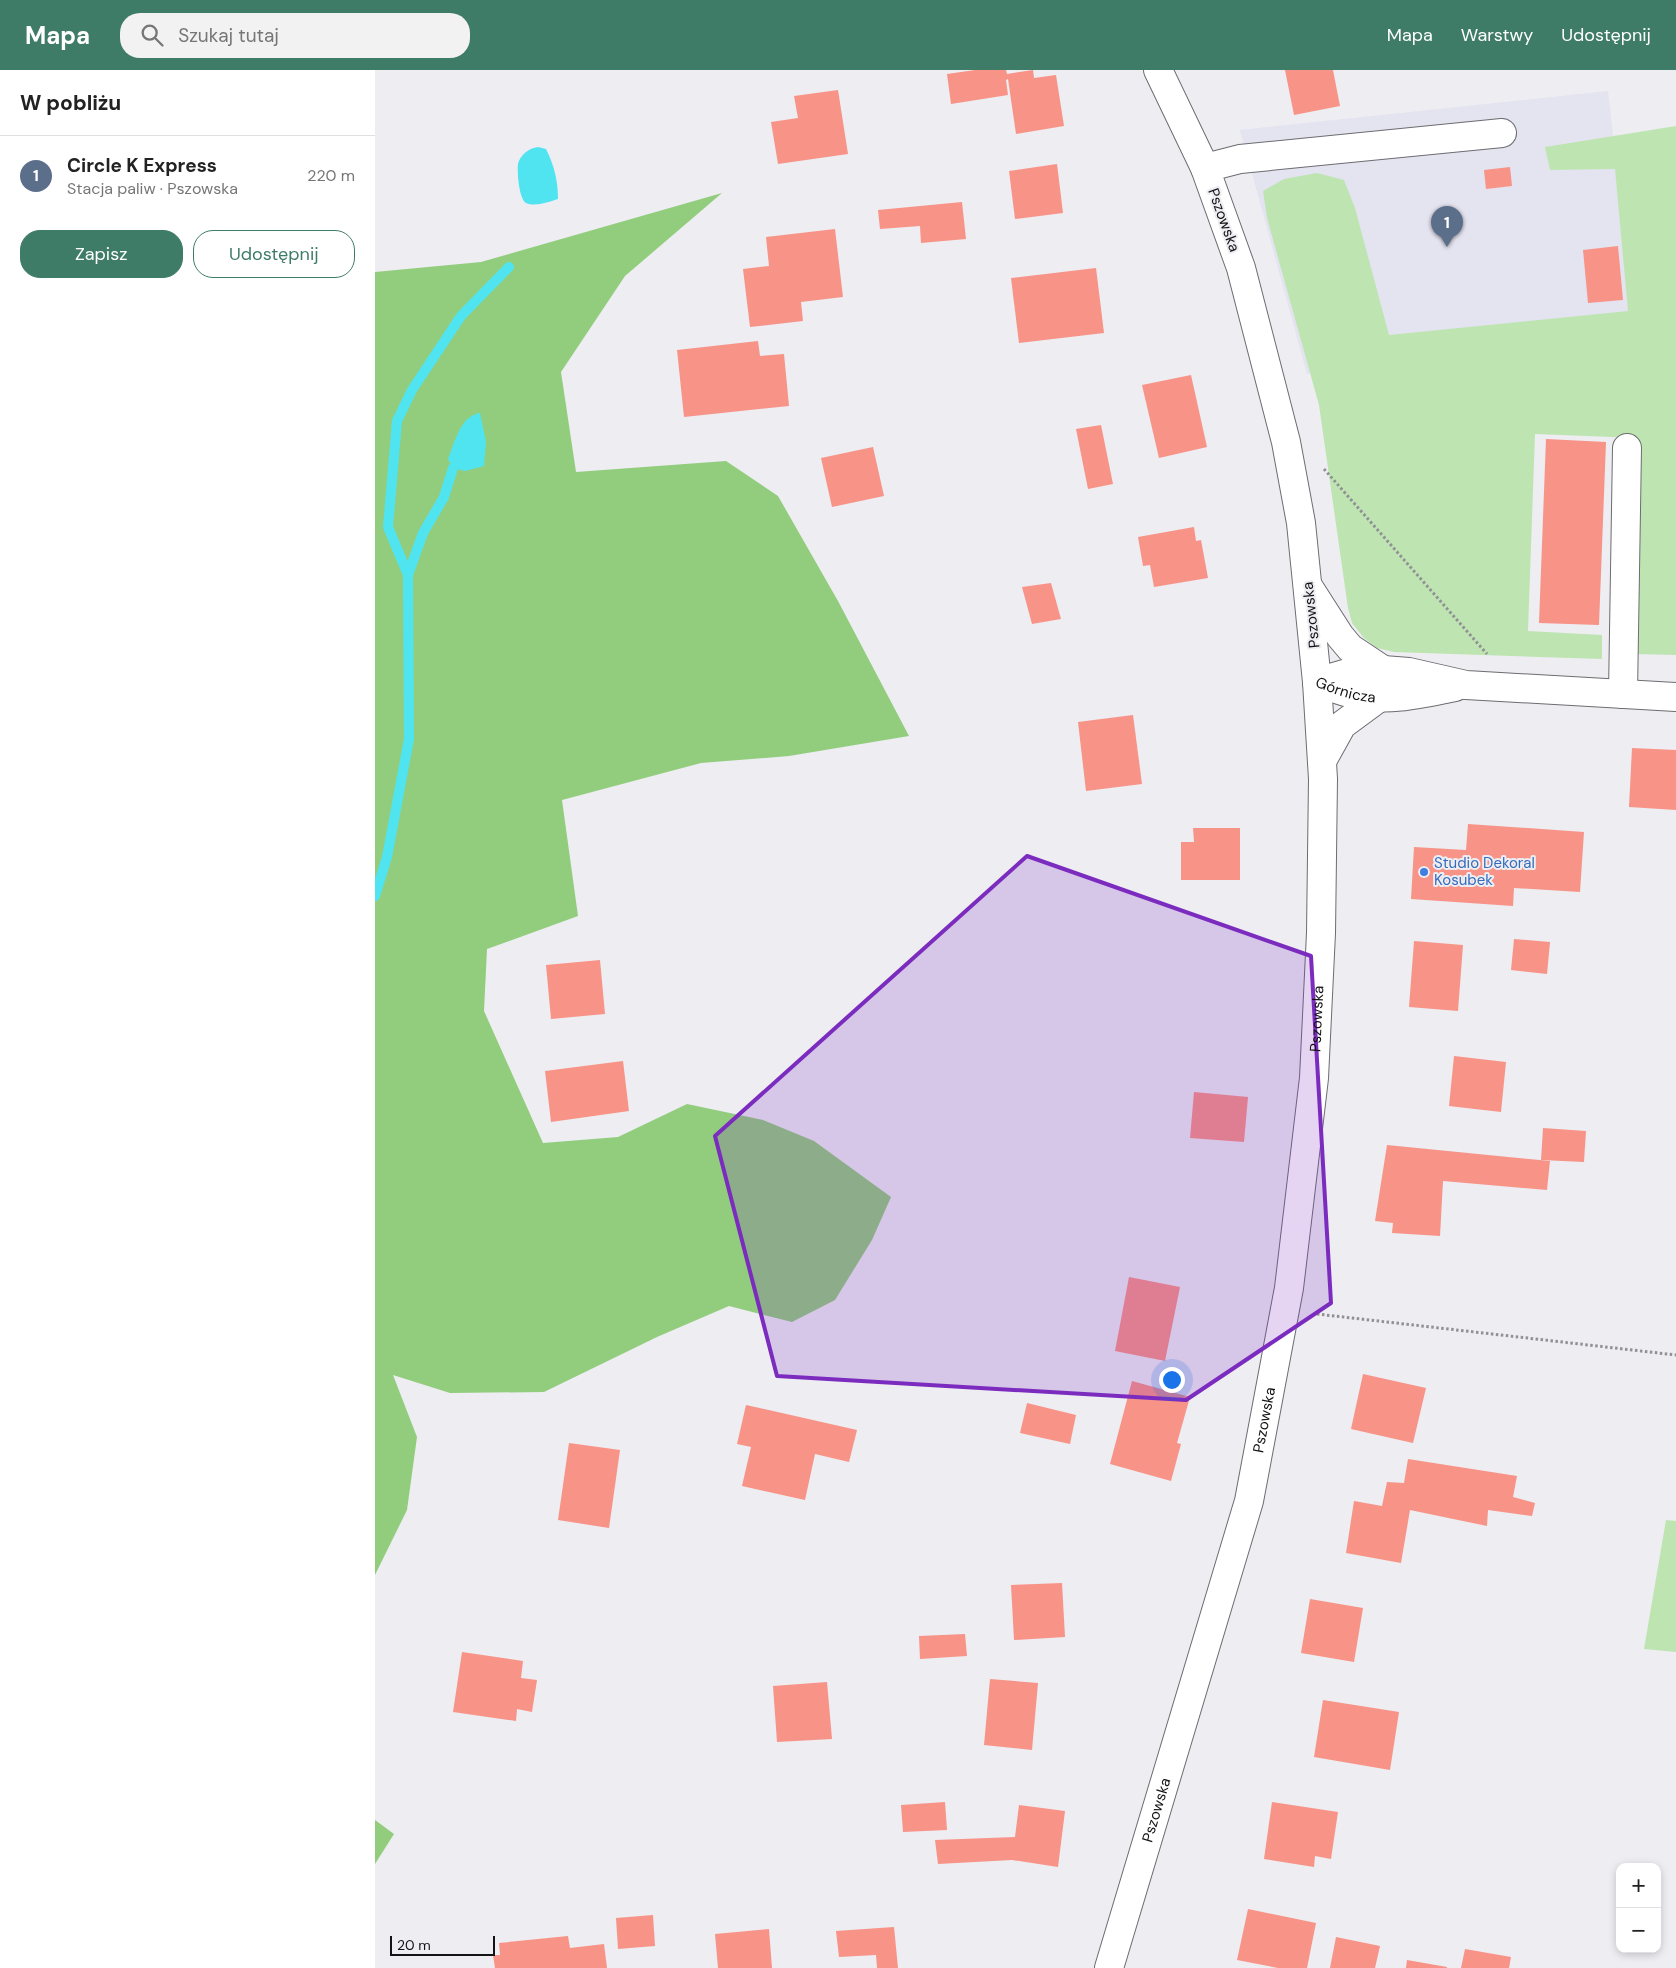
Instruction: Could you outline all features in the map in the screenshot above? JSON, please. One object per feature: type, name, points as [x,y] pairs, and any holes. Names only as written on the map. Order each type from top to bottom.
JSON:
[{"type":"main road","name":"Pszowska","points":[[1109,1968],[1249,1501],[1289,1288],[1314,1078],[1321,933],[1322,761],[1317,682],[1301,523],[1286,442],[1241,268],[1205,168],[1158,70]]},
{"type":"main road","points":[[1205,168],[1240,159],[1502,133]]},
{"type":"main road","points":[[1623,694],[1627,448]]},
{"type":"main road","points":[[1308,586],[1340,636],[1350,648],[1383,670]]},
{"type":"main road","name":"Górnicza","points":[[1317,682],[1358,670],[1383,670],[1409,672],[1466,685],[1676,697]]},
{"type":"main road","name":"Górnicza","points":[[1317,682],[1359,696],[1380,697],[1412,696],[1466,685]]},
{"type":"main road","points":[[1322,761],[1342,725],[1380,697]]},
{"type":"path","points":[[1323,468],[1488,655]]},
{"type":"path","points":[[1284,1309],[1676,1355]]},
{"type":"highlighted area","points":[[1027,856],[1311,956],[1331,1303],[1186,1400],[777,1376],[715,1136]]},
{"type":"shaded area","points":[[1608,91],[1634,319],[1307,374],[1240,130]]},
{"type":"green space","points":[[1676,126],[1676,655],[1634,654],[1638,438],[1535,434],[1528,631],[1602,635],[1602,659],[1394,652],[1377,648],[1364,638],[1352,623],[1348,608],[1319,405],[1267,218],[1263,191],[1284,179],[1317,173],[1344,180],[1355,208],[1389,335],[1628,311],[1615,169],[1550,170],[1545,147]]},
{"type":"green space","points":[[722,193],[625,276],[561,372],[576,472],[726,461],[778,496],[838,601],[909,736],[789,756],[701,763],[562,800],[578,916],[487,949],[484,1011],[543,1143],[618,1137],[687,1104],[763,1120],[814,1141],[891,1197],[872,1240],[835,1300],[792,1322],[729,1306],[657,1337],[544,1392],[450,1393],[393,1375],[417,1437],[407,1510],[375,1575],[375,272],[481,262]]},
{"type":"green space","points":[[1666,1520],[1676,1521],[1676,1652],[1644,1649]]},
{"type":"green space","points":[[375,1820],[394,1834],[375,1864]]},
{"type":"water","points":[[538,147],[546,149],[551,161],[555,173],[558,199],[542,204],[530,204],[524,201],[520,191],[518,164],[525,152]]},
{"type":"water","points":[[480,413],[486,442],[484,466],[465,471],[453,468],[448,459],[459,431],[468,419]]},
{"type":"building","points":[[975,70],[1006,70],[1007,74],[1033,70],[1034,78],[1056,75],[1064,126],[1016,134],[1008,79],[1006,80],[1008,95],[951,104],[947,74]]},
{"type":"building","points":[[1285,70],[1333,70],[1340,106],[1294,115]]},
{"type":"building","points":[[838,90],[848,154],[778,164],[771,122],[798,118],[794,96]]},
{"type":"building","points":[[1057,164],[1063,213],[1015,219],[1009,171]]},
{"type":"building","points":[[1510,167],[1512,186],[1486,189],[1484,170]]},
{"type":"building","points":[[962,202],[966,239],[921,243],[920,226],[880,229],[878,210]]},
{"type":"building","points":[[835,229],[843,297],[801,302],[803,321],[750,327],[743,269],[769,266],[766,237]]},
{"type":"building","points":[[1618,246],[1623,300],[1588,303],[1583,250]]},
{"type":"building","points":[[1096,268],[1104,333],[1019,343],[1011,278]]},
{"type":"building","points":[[758,341],[760,356],[784,354],[789,406],[684,417],[677,350]]},
{"type":"building","points":[[1191,375],[1207,447],[1159,458],[1142,385]]},
{"type":"building","points":[[1101,425],[1113,484],[1088,489],[1076,429]]},
{"type":"building","points":[[1546,439],[1606,442],[1599,625],[1539,623]]},
{"type":"building","points":[[873,447],[884,496],[832,507],[821,458]]},
{"type":"building","points":[[1194,527],[1196,541],[1201,540],[1208,578],[1154,587],[1150,565],[1143,566],[1138,537]]},
{"type":"building","points":[[1051,583],[1061,619],[1032,624],[1022,587]]},
{"type":"building","points":[[1133,715],[1142,784],[1086,791],[1078,722]]},
{"type":"building","points":[[1632,748],[1676,750],[1676,810],[1629,807]]},
{"type":"building","points":[[1468,824],[1584,832],[1580,892],[1514,888],[1513,906],[1411,899],[1414,847],[1466,850]]},
{"type":"building","points":[[1193,828],[1240,828],[1240,880],[1181,880],[1181,842],[1194,842]]},
{"type":"building","points":[[1514,939],[1550,942],[1547,974],[1511,970]]},
{"type":"building","points":[[1414,941],[1463,945],[1458,1011],[1409,1007]]},
{"type":"building","points":[[600,960],[605,1014],[551,1019],[546,965]]},
{"type":"building","points":[[1454,1056],[1506,1062],[1501,1112],[1449,1106]]},
{"type":"building","points":[[623,1061],[629,1111],[551,1122],[545,1071]]},
{"type":"building","points":[[1194,1092],[1248,1097],[1244,1142],[1190,1138]]},
{"type":"building","points":[[1543,1128],[1586,1131],[1584,1162],[1541,1160]]},
{"type":"building","points":[[1387,1145],[1550,1161],[1547,1190],[1443,1181],[1440,1236],[1392,1233],[1393,1223],[1375,1221]]},
{"type":"building","points":[[1129,1277],[1180,1287],[1165,1361],[1115,1351]]},
{"type":"building","points":[[1363,1374],[1426,1388],[1413,1443],[1351,1429]]},
{"type":"building","points":[[1132,1381],[1190,1397],[1177,1443],[1181,1444],[1171,1481],[1110,1464]]},
{"type":"building","points":[[1027,1403],[1076,1415],[1070,1444],[1020,1433]]},
{"type":"building","points":[[746,1405],[857,1430],[849,1462],[815,1454],[805,1500],[742,1486],[751,1447],[737,1444]]},
{"type":"building","points":[[569,1443],[620,1450],[609,1528],[558,1520]]},
{"type":"building","points":[[1408,1459],[1517,1476],[1513,1497],[1535,1503],[1532,1516],[1488,1510],[1487,1526],[1410,1510],[1401,1563],[1346,1553],[1354,1501],[1382,1506],[1387,1482],[1404,1483]]},
{"type":"building","points":[[1062,1583],[1065,1637],[1014,1640],[1011,1585]]},
{"type":"building","points":[[1310,1599],[1363,1608],[1354,1662],[1301,1653]]},
{"type":"building","points":[[965,1634],[967,1656],[920,1659],[919,1636]]},
{"type":"building","points":[[462,1652],[523,1661],[521,1678],[537,1680],[532,1712],[517,1709],[516,1721],[453,1712]]},
{"type":"building","points":[[990,1679],[1038,1683],[1032,1750],[984,1745]]},
{"type":"building","points":[[827,1682],[832,1739],[777,1742],[773,1686]]},
{"type":"building","points":[[1323,1700],[1399,1712],[1390,1770],[1314,1757]]},
{"type":"building","points":[[945,1802],[947,1830],[903,1832],[901,1805]]},
{"type":"building","points":[[1272,1802],[1338,1812],[1331,1859],[1315,1856],[1314,1867],[1264,1859]]},
{"type":"building","points":[[1019,1805],[1065,1811],[1058,1867],[1012,1860],[938,1864],[935,1840],[1015,1837]]},
{"type":"building","points":[[1248,1909],[1316,1923],[1307,1968],[1278,1968],[1237,1960]]},
{"type":"building","points":[[653,1915],[655,1946],[618,1949],[616,1918]]},
{"type":"building","points":[[894,1927],[898,1968],[877,1968],[876,1955],[839,1957],[836,1931]]},
{"type":"building","points":[[769,1929],[772,1968],[718,1968],[715,1934]]},
{"type":"building","points":[[568,1936],[570,1948],[604,1944],[607,1968],[495,1968],[493,1955],[500,1955],[499,1943]]},
{"type":"building","points":[[1336,1937],[1380,1946],[1375,1968],[1330,1968]]},
{"type":"building","points":[[1465,1949],[1511,1957],[1509,1968],[1461,1968]]},
{"type":"building","points":[[1407,1960],[1447,1967],[1447,1968],[1406,1968]]},
{"type":"waterway","points":[[408,575],[388,527],[397,421],[412,390],[461,316],[509,267]]},
{"type":"waterway","points":[[375,896],[387,857],[409,739],[408,575],[423,533],[444,497],[453,468]]},
{"type":"place","name":"Circle K Express","points":[[1447,247]]},
{"type":"place","name":"Studio Dekoral Kosubek","points":[[1424,872]]}]
